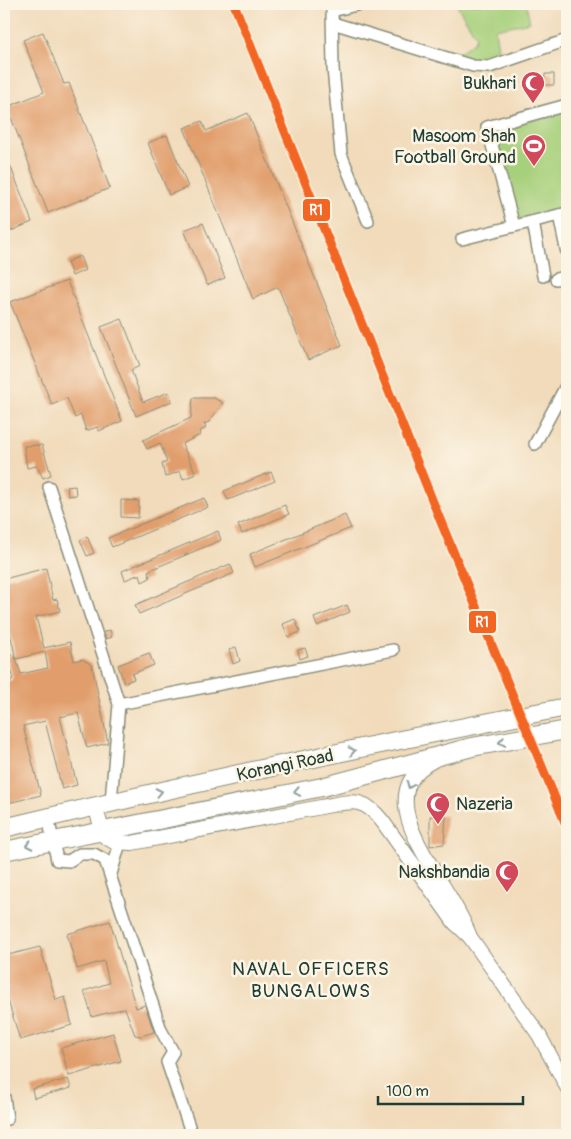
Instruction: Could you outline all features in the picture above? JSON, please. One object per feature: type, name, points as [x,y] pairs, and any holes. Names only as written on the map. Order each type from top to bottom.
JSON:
[{"type":"main road","name":"Korangi Road","points":[[4,828],[103,804],[467,726],[567,707]]},
{"type":"main road","points":[[4,850],[322,787],[472,747],[567,730]]},
{"type":"street","points":[[360,4],[332,12],[332,68],[341,154],[368,221]]},
{"type":"street","points":[[333,23],[473,66],[489,67],[567,40]]},
{"type":"street","points":[[514,226],[487,127],[567,105]]},
{"type":"street","points":[[462,239],[563,214],[567,253]]},
{"type":"street","points":[[533,222],[543,276]]},
{"type":"street","points":[[535,444],[567,384]]},
{"type":"street","points":[[49,487],[119,704],[103,804],[102,831],[110,840],[120,843],[132,843],[321,806],[360,802],[374,810],[455,923],[470,936]]},
{"type":"street","points":[[119,704],[393,650]]},
{"type":"street","points":[[446,754],[427,764],[412,779],[406,798],[407,820],[413,836],[463,919],[470,936],[539,1036],[567,1086]]},
{"type":"street","points":[[48,817],[57,860],[69,861],[80,854],[94,854],[105,860],[161,1030],[172,1052],[168,1062],[192,1135]]},
{"type":"street","points":[[111,874],[120,843]]},
{"type":"street","points":[[4,1097],[7,1119]]},
{"type":"green space","points":[[456,4],[526,4],[530,22],[495,29],[500,63],[489,67],[451,58],[474,42],[476,36]]},
{"type":"green space","name":"Masoom Shah Football Ground","points":[[567,105],[567,207],[515,220],[489,127]]},
{"type":"building","points":[[43,32],[64,84],[69,83],[110,188],[48,213],[7,107],[44,92],[23,40]]},
{"type":"building","points":[[545,74],[554,74],[554,85],[544,85]]},
{"type":"building","points":[[248,113],[342,345],[308,360],[278,287],[253,299],[184,128],[202,121],[206,131]]},
{"type":"building","points":[[167,135],[188,187],[169,195],[148,143]]},
{"type":"building","points":[[10,165],[32,222],[4,234],[4,167]]},
{"type":"building","points":[[203,223],[225,278],[207,285],[184,230]]},
{"type":"building","points":[[80,256],[85,270],[72,276],[67,262]]},
{"type":"building","points":[[67,281],[122,421],[99,431],[97,427],[86,431],[81,415],[75,418],[67,398],[52,405],[10,302]]},
{"type":"building","points":[[122,319],[140,366],[131,370],[143,402],[169,392],[172,401],[136,416],[101,327]]},
{"type":"building","points":[[193,398],[214,398],[223,403],[209,422],[204,424],[206,428],[199,432],[200,435],[182,444],[196,474],[183,479],[180,471],[165,477],[162,464],[167,462],[160,443],[147,449],[143,440],[191,418]]},
{"type":"building","points":[[42,445],[51,475],[43,478],[37,466],[27,468],[24,446]]},
{"type":"building","points":[[271,472],[275,481],[228,500],[224,491]]},
{"type":"building","points":[[75,486],[76,495],[68,496],[67,487]]},
{"type":"building","points":[[204,498],[208,507],[112,547],[108,538]]},
{"type":"building","points":[[121,500],[139,501],[138,518],[121,517]]},
{"type":"building","points":[[285,505],[289,514],[242,534],[238,525]]},
{"type":"building","points":[[345,515],[351,528],[255,567],[250,554]]},
{"type":"building","points":[[218,531],[221,540],[148,571],[150,578],[142,582],[140,574],[125,580],[122,571]]},
{"type":"building","points":[[87,536],[94,553],[87,556],[80,540]]},
{"type":"building","points":[[230,564],[234,573],[139,614],[135,605]]},
{"type":"building","points":[[46,568],[53,600],[57,599],[60,611],[36,617],[44,648],[70,642],[74,661],[82,659],[92,665],[108,743],[87,748],[78,713],[60,717],[77,785],[62,789],[45,721],[23,726],[41,795],[4,804],[4,682],[12,680],[13,676],[7,656],[15,654],[4,606],[4,579]],"holes":[[[45,652],[48,668],[21,674],[16,659]]]},
{"type":"building","points":[[347,605],[350,612],[317,626],[314,618]]},
{"type":"building","points":[[295,619],[300,632],[288,637],[283,624]]},
{"type":"building","points":[[110,630],[112,637],[106,639],[104,632]]},
{"type":"building","points":[[236,647],[240,661],[233,664],[229,650]]},
{"type":"building","points":[[305,648],[308,656],[300,659],[298,650]]},
{"type":"building","points":[[149,653],[154,665],[132,674],[134,679],[124,683],[118,665]]},
{"type":"building","name":"Nazeria","points":[[430,816],[446,816],[444,844],[430,846]]},
{"type":"building","points":[[110,921],[136,1008],[145,1005],[154,1032],[141,1036],[135,1035],[125,1008],[92,1017],[84,991],[109,983],[104,961],[77,969],[67,934]]},
{"type":"building","points":[[40,947],[56,1000],[65,997],[72,1025],[20,1040],[4,987],[4,956]]},
{"type":"building","points":[[113,1033],[121,1061],[69,1076],[61,1048]]},
{"type":"building","points":[[68,1079],[71,1088],[34,1098],[32,1089]]},
{"type":"transit line","name":"R1","points":[[234,4],[441,522],[567,827]]},
{"type":"place","name":"Bukhari","points":[[533,104]]},
{"type":"place","name":"Masoom Shah Football Ground","points":[[534,167]]},
{"type":"place","name":"Nazeria","points":[[438,825]]},
{"type":"place","name":"Nakshbandia","points":[[507,893]]},
{"type":"district","name":"NAVAL OFFICERS BUNGALOWS","points":[[311,979]]}]
